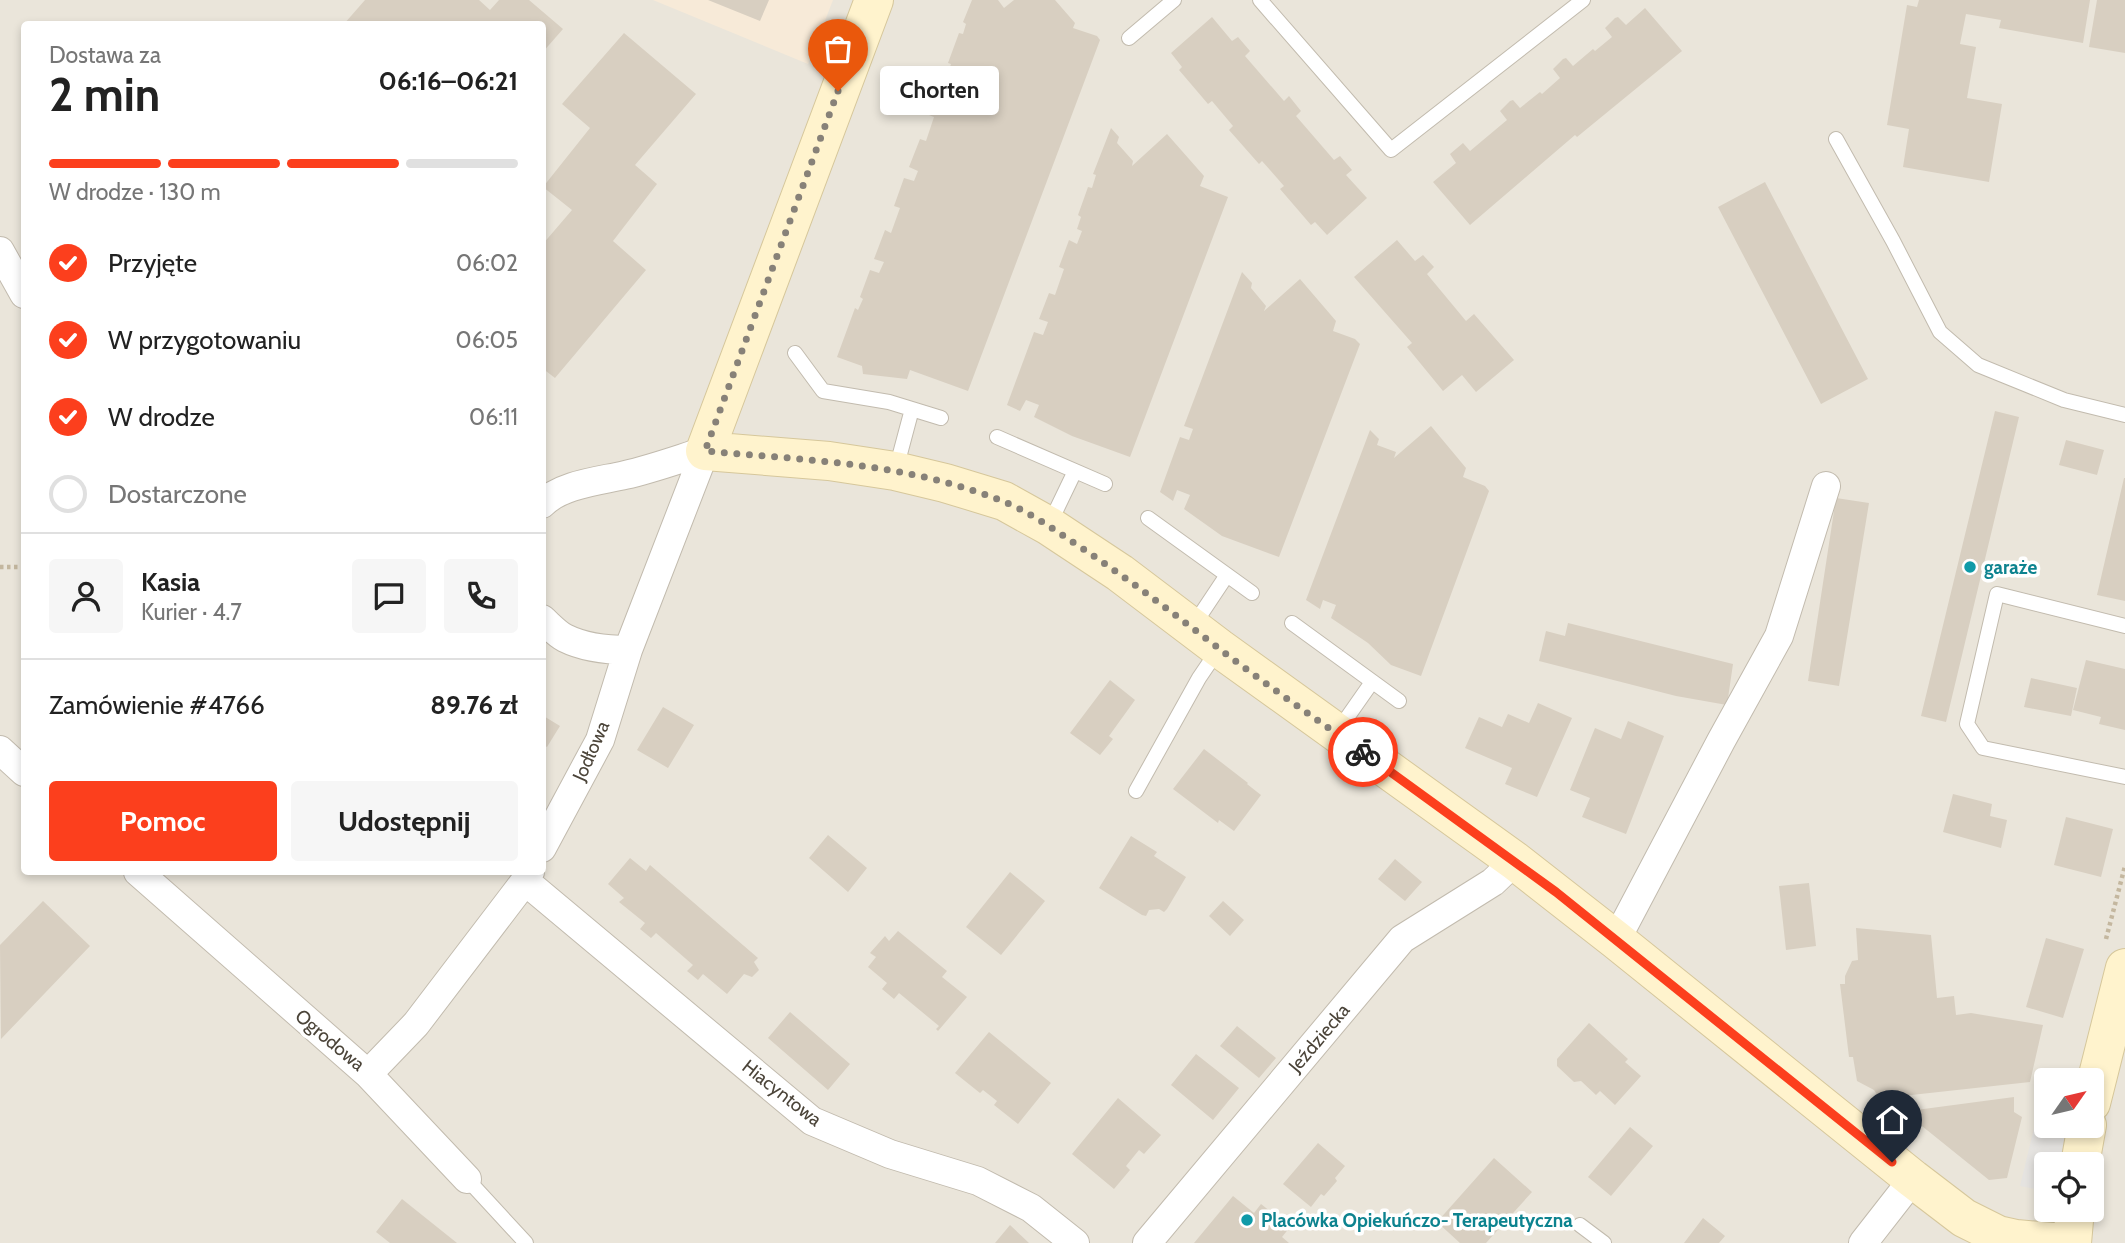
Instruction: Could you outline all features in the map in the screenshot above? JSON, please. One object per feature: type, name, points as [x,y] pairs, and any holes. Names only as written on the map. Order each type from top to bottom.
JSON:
[{"type":"street","name":"Jodłowa","points":[[546,841],[600,740],[628,650],[874,0]]},
{"type":"street","points":[[0,251],[21,288]]},
{"type":"street","points":[[546,500],[586,483],[627,475],[705,451],[829,461],[895,471],[1004,501],[1049,526],[1120,573],[1205,638],[1515,861],[1964,1218],[1998,1235],[2064,1243]]},
{"type":"street","points":[[1616,940],[1779,636],[1826,486]]},
{"type":"street","points":[[546,622],[564,637],[602,648],[628,650]]},
{"type":"street","points":[[0,750],[21,769]]},
{"type":"street","name":"Jeździecka","points":[[1147,1243],[1402,939],[1493,882],[1515,861]]},
{"type":"street","name":"Ogrodowa","points":[[141,875],[368,1074],[416,1024],[527,876]]},
{"type":"street","name":"Hiacyntowa","points":[[527,876],[812,1121],[890,1154],[978,1181],[1031,1208],[1075,1243]]},
{"type":"street","points":[[2104,1068],[2118,1028],[2125,968]]},
{"type":"street","points":[[368,1074],[467,1179]]},
{"type":"street","points":[[1863,1243],[1913,1179]]},
{"type":"street","points":[[2072,1243],[2074,1222]]},
{"type":"lane","points":[[1129,38],[1174,0]]},
{"type":"lane","points":[[1260,0],[1391,150],[1583,0]]},
{"type":"lane","points":[[1836,139],[1940,332],[1978,365],[2064,400],[2125,415]]},
{"type":"lane","points":[[795,353],[823,391],[889,402],[941,418]]},
{"type":"lane","points":[[895,471],[912,409]]},
{"type":"lane","points":[[997,437],[1105,484]]},
{"type":"lane","points":[[1049,526],[1075,471]]},
{"type":"lane","points":[[1148,518],[1252,593]]},
{"type":"lane","points":[[1136,791],[1199,678],[1205,638],[1227,575]]},
{"type":"lane","points":[[2125,626],[1997,594],[1967,724],[1983,748],[2125,777]]},
{"type":"lane","points":[[1292,623],[1399,701]]},
{"type":"lane","points":[[1337,734],[1372,681]]},
{"type":"lane","points":[[467,1179],[526,1243]]},
{"type":"lane","points":[[1580,1225],[1604,1243]]},
{"type":"path","points":[[0,568],[21,567]]},
{"type":"shaded area","points":[[0,0],[2125,0],[2125,1243],[0,1243]]},
{"type":"shaded area","points":[[653,0],[833,0],[808,64]]},
{"type":"shaded area","points":[[2034,1128],[2034,1138],[2085,1138],[2082,1152],[2034,1152],[2034,1189],[2020,1186]]},
{"type":"building","points":[[365,0],[479,0],[490,10],[499,0],[529,0],[563,29],[546,48],[546,21],[347,21]]},
{"type":"building","points":[[708,0],[769,0],[760,21]]},
{"type":"building","points":[[972,0],[998,0],[1004,8],[1014,0],[1055,0],[1075,23],[1073,28],[1097,36],[1100,40],[968,391],[910,370],[907,379],[863,374],[862,366],[837,357],[855,308],[858,310],[863,299],[860,297],[870,270],[879,273],[884,262],[874,259],[885,230],[891,233],[900,208],[894,206],[904,178],[914,181],[918,171],[909,167],[920,139],[926,141],[934,117],[929,115],[939,86],[948,89],[952,78],[947,76],[951,64],[948,63],[959,33],[963,34],[966,24],[963,22]]},
{"type":"building","points":[[1919,0],[2090,0],[2083,43],[1999,28],[2001,20],[1966,14],[1960,44],[1976,47],[1967,98],[2002,104],[1989,182],[1903,167],[1909,129],[1887,125],[1907,5],[1917,7]]},
{"type":"building","points":[[2097,0],[2125,0],[2125,53],[2089,47]]},
{"type":"building","points":[[1645,8],[1682,51],[1577,137],[1575,135],[1470,225],[1433,182],[1456,163],[1450,154],[1463,143],[1470,151],[1507,120],[1500,111],[1510,101],[1513,100],[1520,108],[1540,92],[1542,94],[1560,78],[1553,69],[1563,59],[1566,58],[1573,66],[1612,37],[1605,28],[1615,18],[1618,17],[1626,25]]},
{"type":"building","points":[[1212,17],[1232,41],[1238,37],[1250,51],[1245,56],[1284,101],[1289,96],[1301,111],[1296,116],[1334,160],[1340,156],[1352,170],[1346,175],[1367,198],[1327,235],[1315,222],[1311,225],[1280,189],[1284,186],[1262,161],[1259,164],[1229,130],[1233,126],[1212,101],[1208,104],[1179,70],[1182,67],[1171,53]]},
{"type":"building","points":[[624,33],[696,94],[635,165],[657,184],[613,241],[646,270],[555,378],[546,371],[546,240],[572,210],[546,189],[546,183],[590,128],[562,104]]},
{"type":"building","points":[[1111,128],[1119,137],[1117,143],[1133,161],[1132,166],[1167,134],[1204,176],[1200,186],[1228,197],[1130,457],[1072,436],[1034,417],[1039,405],[1026,400],[1020,411],[1007,405],[1034,332],[1043,335],[1048,322],[1039,319],[1049,293],[1055,295],[1064,269],[1059,267],[1069,240],[1077,244],[1082,231],[1077,229],[1081,217],[1078,215],[1088,187],[1092,188],[1096,175],[1093,174]]},
{"type":"building","points":[[1765,182],[1868,379],[1821,404],[1718,207]]},
{"type":"building","points":[[1397,240],[1415,261],[1423,255],[1434,267],[1427,274],[1466,321],[1474,314],[1514,360],[1476,392],[1462,375],[1443,391],[1407,347],[1412,343],[1354,277]]},
{"type":"building","points":[[1242,272],[1266,306],[1264,311],[1300,279],[1336,321],[1333,331],[1355,339],[1360,344],[1279,557],[1222,536],[1184,509],[1190,495],[1177,490],[1173,501],[1160,492],[1180,437],[1189,440],[1193,429],[1184,426]]},
{"type":"building","name":"garaże","points":[[1995,411],[2019,417],[1946,722],[1921,716]]},
{"type":"building","points":[[1431,426],[1466,468],[1463,477],[1485,486],[1489,491],[1421,676],[1391,665],[1368,643],[1331,618],[1336,605],[1323,600],[1320,609],[1306,600],[1370,430],[1379,439],[1377,445],[1396,452],[1394,458]]},
{"type":"building","points":[[2066,440],[2104,450],[2097,475],[2059,465]]},
{"type":"building","points":[[2125,478],[2125,601],[2097,595]]},
{"type":"building","points":[[1836,498],[1869,503],[1839,686],[1808,681]]},
{"type":"building","points":[[1568,623],[1733,664],[1727,705],[1676,696],[1539,661],[1546,631],[1565,636]]},
{"type":"building","points":[[2086,660],[2125,669],[2125,730],[2099,724],[2101,717],[2073,710]]},
{"type":"building","points":[[2031,678],[2077,688],[2071,716],[2024,707]]},
{"type":"building","points":[[1110,680],[1135,700],[1109,736],[1113,739],[1100,755],[1070,733]]},
{"type":"building","points":[[1538,703],[1572,718],[1537,797],[1505,784],[1512,768],[1465,748],[1479,717],[1502,727],[1508,714],[1529,723]]},
{"type":"building","points":[[663,707],[694,725],[668,768],[637,750]]},
{"type":"building","points":[[546,717],[560,726],[546,746]]},
{"type":"building","points":[[1628,721],[1664,736],[1626,834],[1582,817],[1590,798],[1570,790],[1595,728],[1621,739]]},
{"type":"building","points":[[1204,749],[1261,795],[1234,831],[1219,820],[1218,823],[1173,789]]},
{"type":"building","points":[[1953,794],[1992,804],[1990,816],[2007,820],[2001,848],[1943,832]]},
{"type":"building","points":[[2066,817],[2113,829],[2101,877],[2054,865]]},
{"type":"building","points":[[828,835],[867,868],[848,892],[809,858]]},
{"type":"building","points":[[1131,836],[1157,852],[1154,856],[1186,877],[1164,912],[1159,909],[1149,910],[1146,916],[1142,915],[1099,888]]},
{"type":"building","points":[[630,858],[646,871],[650,865],[758,958],[754,962],[759,970],[752,977],[744,974],[727,994],[703,974],[698,980],[687,971],[693,965],[656,933],[651,938],[640,929],[645,923],[619,902],[624,898],[608,884]]},
{"type":"building","points":[[1395,859],[1422,882],[1405,901],[1378,879]]},
{"type":"building","points":[[1010,872],[1045,901],[1001,955],[966,927]]},
{"type":"building","points":[[1809,883],[1816,946],[1786,950],[1779,886]]},
{"type":"building","points":[[43,901],[90,946],[1,1039],[0,945]]},
{"type":"building","points":[[1223,901],[1244,920],[1230,936],[1209,916]]},
{"type":"building","points":[[1856,928],[1931,935],[1937,998],[1954,996],[1956,1015],[1971,1013],[2043,1025],[2030,1082],[1884,1098],[1857,1081],[1853,1057],[1849,1057],[1840,984],[1845,984],[1845,976],[1852,961],[1858,960]]},
{"type":"building","points":[[898,931],[947,971],[942,977],[967,997],[938,1031],[936,1029],[939,1026],[899,993],[894,999],[882,989],[887,983],[868,967],[876,957],[870,953],[885,936],[889,941]]},
{"type":"building","points":[[2046,938],[2084,949],[2063,1018],[2026,1007]]},
{"type":"building","points":[[790,1012],[850,1064],[828,1090],[768,1038]]},
{"type":"building","points":[[1589,1023],[1628,1059],[1625,1062],[1641,1076],[1615,1105],[1600,1091],[1596,1095],[1581,1081],[1574,1082],[1557,1066],[1557,1059]]},
{"type":"building","points":[[1237,1026],[1276,1058],[1259,1078],[1220,1046]]},
{"type":"building","points":[[989,1032],[1051,1083],[1018,1124],[994,1105],[997,1101],[983,1090],[980,1093],[955,1073]]},
{"type":"building","points":[[1196,1054],[1239,1088],[1213,1120],[1171,1085]]},
{"type":"building","points":[[2014,1097],[2014,1112],[2022,1117],[2007,1178],[1989,1180],[1912,1118],[1916,1110]]},
{"type":"building","points":[[1118,1098],[1161,1135],[1144,1154],[1139,1150],[1126,1166],[1130,1170],[1114,1189],[1072,1154]]},
{"type":"building","points":[[1630,1127],[1653,1146],[1611,1196],[1588,1177]]},
{"type":"building","points":[[1318,1143],[1345,1166],[1335,1178],[1337,1181],[1324,1196],[1321,1194],[1311,1207],[1283,1184]]},
{"type":"building","points":[[1494,1158],[1532,1192],[1486,1243],[1460,1243],[1437,1222]]},
{"type":"building","name":"Placówka Opiekuńczo- Terapeutyczna","points":[[1233,1196],[1254,1213],[1261,1204],[1290,1227],[1282,1237],[1289,1243],[1194,1243]]},
{"type":"building","points":[[402,1199],[457,1243],[390,1243],[376,1232]]},
{"type":"building","points":[[1703,1218],[1725,1236],[1719,1243],[1684,1243]]},
{"type":"building","points":[[1010,1225],[1029,1243],[995,1243]]},
{"type":"way so far","points":[[838,91],[705,451],[829,461],[895,471],[1004,501],[1049,526],[1120,573],[1363,752]]},
{"type":"place","name":"Chorten","points":[[838,91]]},
{"type":"place","name":"garaże","points":[[1970,567]]},
{"type":"place","name":"Placówka Opiekuńczo- Terapeutyczna","points":[[1247,1220]]},
{"type":"route","points":[[1363,752],[1556,892],[1892,1162]]}]
